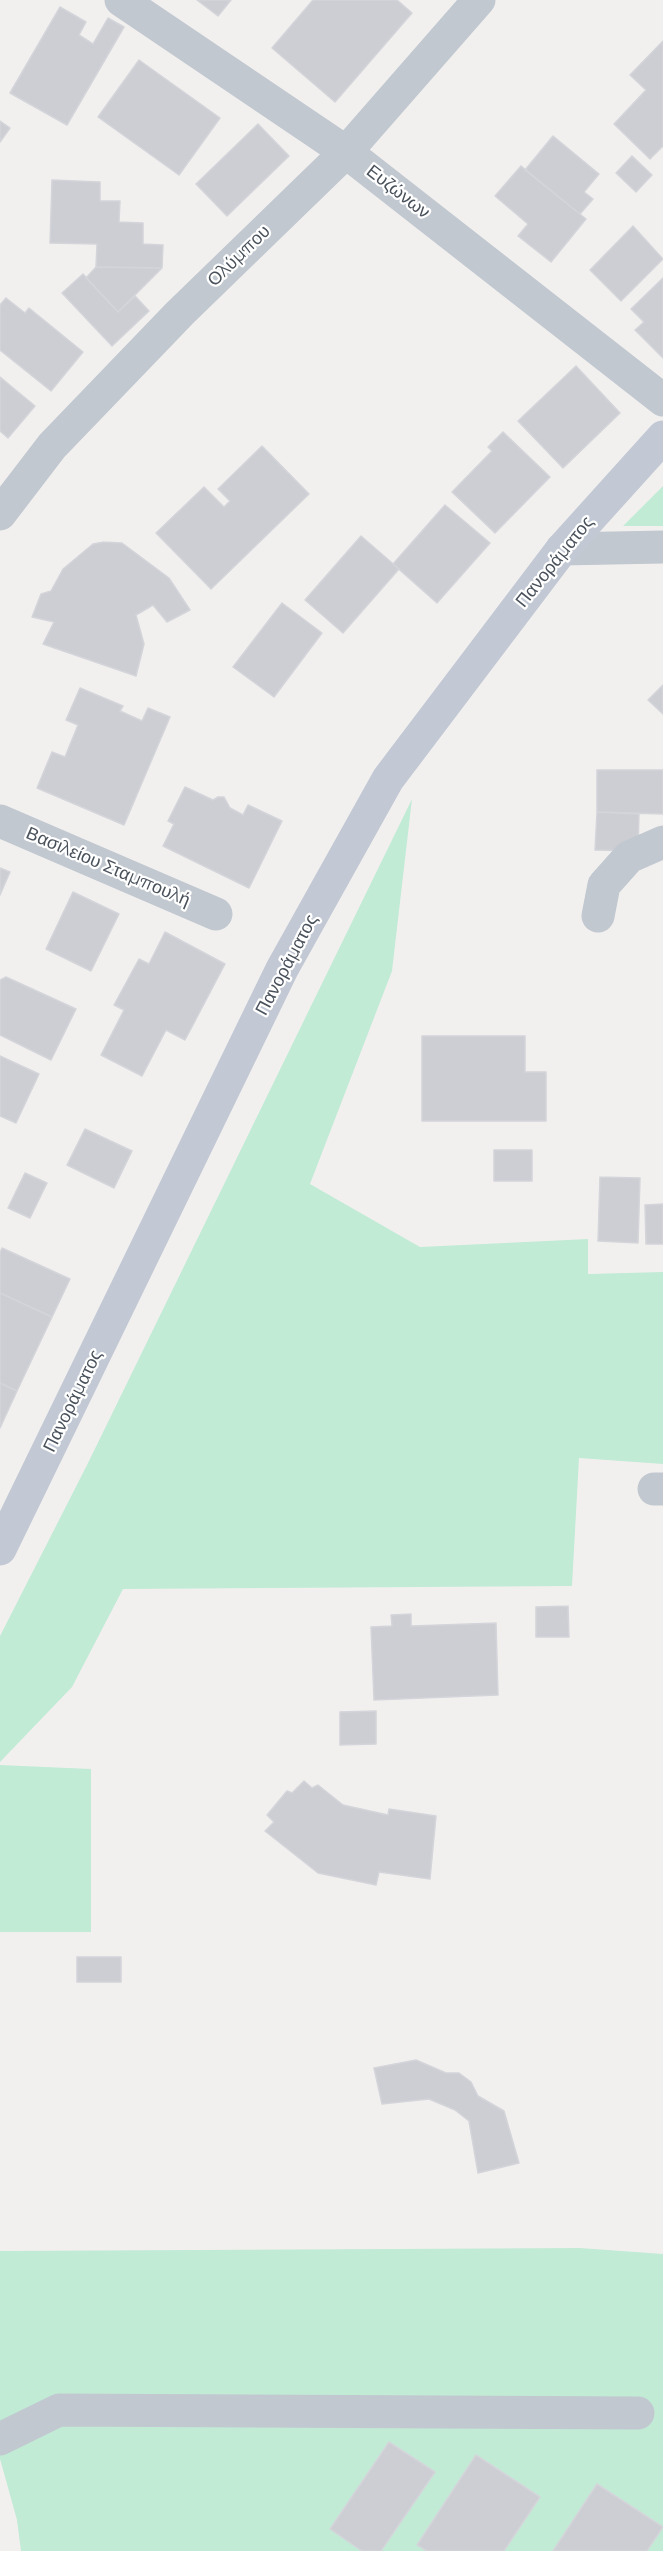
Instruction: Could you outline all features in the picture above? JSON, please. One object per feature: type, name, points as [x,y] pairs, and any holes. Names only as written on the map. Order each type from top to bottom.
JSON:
[{"type":"main road","name":"Πανοράματος","points":[[0,1549],[282,969],[388,779],[562,549],[663,437]]},
{"type":"street","name":"Ευζώνων","points":[[121,0],[346,152],[663,400]]},
{"type":"street","name":"Ολύμπου","points":[[0,514],[52,446],[180,313],[346,152],[479,0]]},
{"type":"street","points":[[562,549],[663,547]]},
{"type":"street","name":"Βασιλείου Σταμπουλή","points":[[0,821],[216,914]]},
{"type":"street","points":[[598,916],[604,885],[629,856],[663,842]]},
{"type":"street","points":[[0,2439],[59,2410],[638,2413]]},
{"type":"green space","points":[[663,486],[663,526],[623,526]]},
{"type":"green space","points":[[412,799],[392,971],[310,1184],[420,1247],[588,1239],[588,1274],[663,1272],[663,1464],[579,1458],[572,1586],[123,1589],[72,1687],[0,1762],[0,1636],[87,1465]]},
{"type":"green space","points":[[0,1765],[91,1769],[91,1932],[0,1932]]},
{"type":"green space","points":[[580,2248],[663,2254],[663,2551],[21,2551],[17,2520],[0,2459],[0,2251]]},
{"type":"building","points":[[197,0],[231,0],[218,16]]},
{"type":"building","points":[[313,0],[397,0],[412,13],[335,102],[272,48]]},
{"type":"building","points":[[60,7],[86,22],[79,35],[93,44],[108,18],[124,27],[67,125],[10,93]]},
{"type":"building","points":[[663,41],[663,146],[650,159],[614,124],[646,90],[630,75]]},
{"type":"building","points":[[139,60],[220,118],[179,175],[98,117]]},
{"type":"building","points":[[0,121],[10,128],[0,142]]},
{"type":"building","points":[[258,124],[289,156],[227,216],[196,184]]},
{"type":"building","points":[[553,136],[599,174],[584,192],[593,199],[580,214],[525,170]]},
{"type":"building","points":[[632,156],[652,175],[636,192],[616,173]]},
{"type":"building","points":[[521,166],[586,219],[551,262],[518,236],[528,224],[495,196]]},
{"type":"building","points":[[52,180],[100,182],[100,201],[120,201],[119,222],[143,223],[143,244],[163,245],[162,268],[96,267],[97,244],[50,243]]},
{"type":"building","points":[[633,226],[663,259],[621,301],[590,270]]},
{"type":"building","points":[[96,267],[162,268],[118,312],[86,278]]},
{"type":"building","points":[[83,274],[118,312],[135,296],[149,311],[112,346],[62,293]]},
{"type":"building","points":[[663,278],[663,358],[635,330],[644,322],[631,309]]},
{"type":"building","points":[[6,298],[25,313],[29,308],[83,352],[51,391],[0,350],[0,305]]},
{"type":"building","points":[[576,366],[620,413],[563,468],[518,421]]},
{"type":"building","points":[[0,377],[35,406],[8,438],[0,431]]},
{"type":"building","points":[[503,432],[550,477],[495,533],[452,492],[492,451],[488,447]]},
{"type":"building","points":[[262,446],[309,494],[211,589],[156,533],[204,487],[224,507],[230,501],[218,489]]},
{"type":"building","points":[[445,505],[490,543],[437,603],[393,564]]},
{"type":"building","points":[[361,536],[399,569],[343,633],[305,600]]},
{"type":"building","points":[[122,543],[169,578],[190,610],[167,622],[153,605],[136,615],[144,644],[136,676],[43,644],[54,622],[32,617],[41,594],[51,591],[63,569],[93,544]]},
{"type":"building","points":[[282,603],[322,633],[274,697],[233,667]]},
{"type":"building","points":[[663,685],[663,714],[648,700]]},
{"type":"building","points":[[80,688],[123,706],[120,711],[142,721],[148,708],[170,717],[124,825],[37,788],[52,752],[65,757],[78,725],[66,720]]},
{"type":"building","points":[[597,770],[663,770],[663,814],[597,812]]},
{"type":"building","points":[[185,787],[213,800],[224,797],[230,808],[243,815],[248,805],[282,821],[249,888],[163,846],[174,824],[168,821]]},
{"type":"building","points":[[597,812],[639,814],[638,851],[595,850]]},
{"type":"building","points":[[0,868],[10,872],[0,895]]},
{"type":"building","points":[[73,892],[119,914],[91,971],[46,949]]},
{"type":"building","points":[[165,932],[225,964],[185,1040],[166,1030],[142,1076],[101,1055],[124,1010],[114,1005],[139,959],[149,964]]},
{"type":"building","points":[[6,977],[76,1009],[51,1060],[0,1035],[0,980]]},
{"type":"building","points":[[422,1036],[525,1036],[525,1072],[546,1072],[546,1121],[422,1121]]},
{"type":"building","points":[[0,1056],[39,1074],[16,1123],[0,1116]]},
{"type":"building","points":[[85,1129],[132,1151],[114,1188],[67,1165]]},
{"type":"building","points":[[494,1150],[532,1150],[532,1181],[494,1181]]},
{"type":"building","points":[[25,1173],[47,1183],[30,1218],[8,1208]]},
{"type":"building","points":[[600,1177],[640,1178],[638,1243],[598,1241]]},
{"type":"building","points":[[663,1204],[663,1244],[646,1244],[645,1205]]},
{"type":"building","points":[[2,1248],[70,1279],[52,1317],[0,1293]]},
{"type":"building","points":[[0,1293],[52,1317],[17,1391],[0,1383]]},
{"type":"building","points":[[0,1383],[17,1391],[0,1428]]},
{"type":"building","points":[[568,1606],[569,1637],[536,1637],[536,1607]]},
{"type":"building","points":[[411,1614],[411,1626],[496,1623],[498,1695],[374,1700],[371,1627],[392,1626],[391,1615]]},
{"type":"building","points":[[376,1711],[376,1744],[340,1745],[340,1712]]},
{"type":"building","points":[[304,1781],[312,1788],[318,1785],[343,1805],[388,1815],[389,1809],[436,1816],[430,1879],[379,1872],[376,1885],[318,1873],[265,1831],[274,1822],[267,1815],[287,1791],[292,1793]]},
{"type":"building","points":[[77,1957],[121,1957],[121,1982],[77,1982]]},
{"type":"building","points":[[416,2060],[446,2073],[459,2073],[471,2082],[478,2096],[504,2111],[519,2163],[478,2173],[469,2121],[455,2110],[429,2099],[382,2104],[374,2068]]},
{"type":"building","points":[[389,2442],[435,2472],[381,2551],[362,2551],[330,2529]]},
{"type":"building","points":[[476,2455],[540,2497],[504,2551],[427,2551],[417,2545]]},
{"type":"building","points":[[597,2484],[663,2527],[647,2551],[553,2551]]}]
